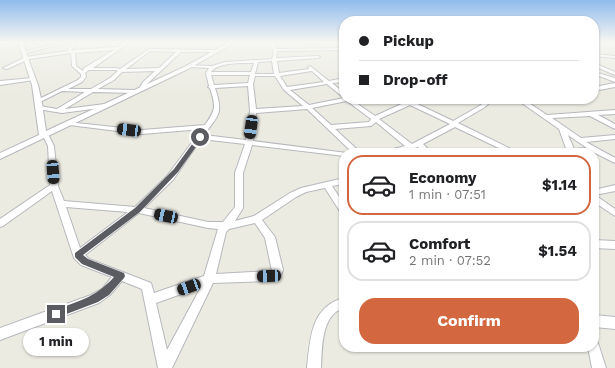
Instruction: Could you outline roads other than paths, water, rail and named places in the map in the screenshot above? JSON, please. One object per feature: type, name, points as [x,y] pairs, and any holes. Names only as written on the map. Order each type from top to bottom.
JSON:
[{"type":"street","points":[[2,69],[20,59]]},
{"type":"street","points":[[27,59],[39,104],[43,135]]},
{"type":"street","points":[[74,59],[74,66],[84,71],[160,69]]},
{"type":"street","points":[[84,71],[102,59]]},
{"type":"street","points":[[57,111],[112,78],[136,59]]},
{"type":"street","points":[[142,89],[145,83],[169,59]]},
{"type":"street","points":[[0,156],[203,59]]},
{"type":"street","points":[[210,70],[225,62],[256,62],[273,59]]},
{"type":"street","points":[[274,59],[277,75],[286,89],[308,107],[352,148]]},
{"type":"street","points":[[304,59],[311,69],[339,92]]},
{"type":"street","points":[[190,66],[210,70],[277,75],[311,69],[319,59]]},
{"type":"street","points":[[165,368],[210,279],[222,231],[240,203],[239,173],[249,143],[253,111],[250,84],[256,62]]},
{"type":"street","points":[[2,69],[28,66]]},
{"type":"street","points":[[599,66],[615,74]]},
{"type":"street","points":[[78,255],[138,210],[176,171],[218,111],[217,102],[211,87],[210,70]]},
{"type":"street","points":[[39,104],[61,90],[80,81],[84,77],[84,71]]},
{"type":"street","points":[[599,74],[615,80]]},
{"type":"street","points":[[0,83],[32,79]]},
{"type":"street","points":[[286,89],[339,81]]},
{"type":"street","points":[[211,87],[250,84]]},
{"type":"street","points":[[599,88],[615,85]]},
{"type":"street","points":[[61,90],[89,92],[134,92]]},
{"type":"street","points":[[253,111],[308,107],[339,101]]},
{"type":"street","points":[[39,104],[57,111],[69,111],[105,106]]},
{"type":"street","points":[[354,104],[411,147]]},
{"type":"street","points":[[329,127],[371,124],[375,119],[408,104]]},
{"type":"street","points":[[412,104],[504,148]]},
{"type":"street","points":[[407,148],[419,144],[454,124],[482,104]]},
{"type":"street","points":[[528,104],[591,148]]},
{"type":"street","points":[[547,117],[615,112]]},
{"type":"street","points":[[591,114],[615,127]]},
{"type":"street","points":[[69,123],[142,132],[208,126]]},
{"type":"street","points":[[561,128],[568,148]]},
{"type":"street","points":[[43,135],[47,136],[51,146],[54,186],[78,255],[85,262],[147,286],[165,368]]},
{"type":"street","points":[[200,137],[339,153]]},
{"type":"street","points":[[580,140],[615,137]]},
{"type":"street","points":[[419,144],[423,148]]},
{"type":"street","points":[[599,153],[615,161]]},
{"type":"street","points":[[60,204],[138,210],[208,225],[225,226],[258,219],[293,195],[304,190],[339,183]]},
{"type":"street","points":[[0,224],[54,186]]},
{"type":"street","points":[[328,186],[339,203]]},
{"type":"street","points":[[599,192],[615,188]]},
{"type":"street","points":[[599,202],[615,213]]},
{"type":"street","points":[[150,300],[210,279],[269,276],[276,274],[278,270],[270,237],[258,219]]},
{"type":"street","points":[[599,244],[615,245]]},
{"type":"street","points":[[0,334],[95,299],[106,292],[121,276]]},
{"type":"street","points":[[314,368],[315,348],[325,316],[331,308],[339,305]]},
{"type":"street","points":[[599,321],[615,323]]},
{"type":"street","points":[[595,352],[599,368]]}]
